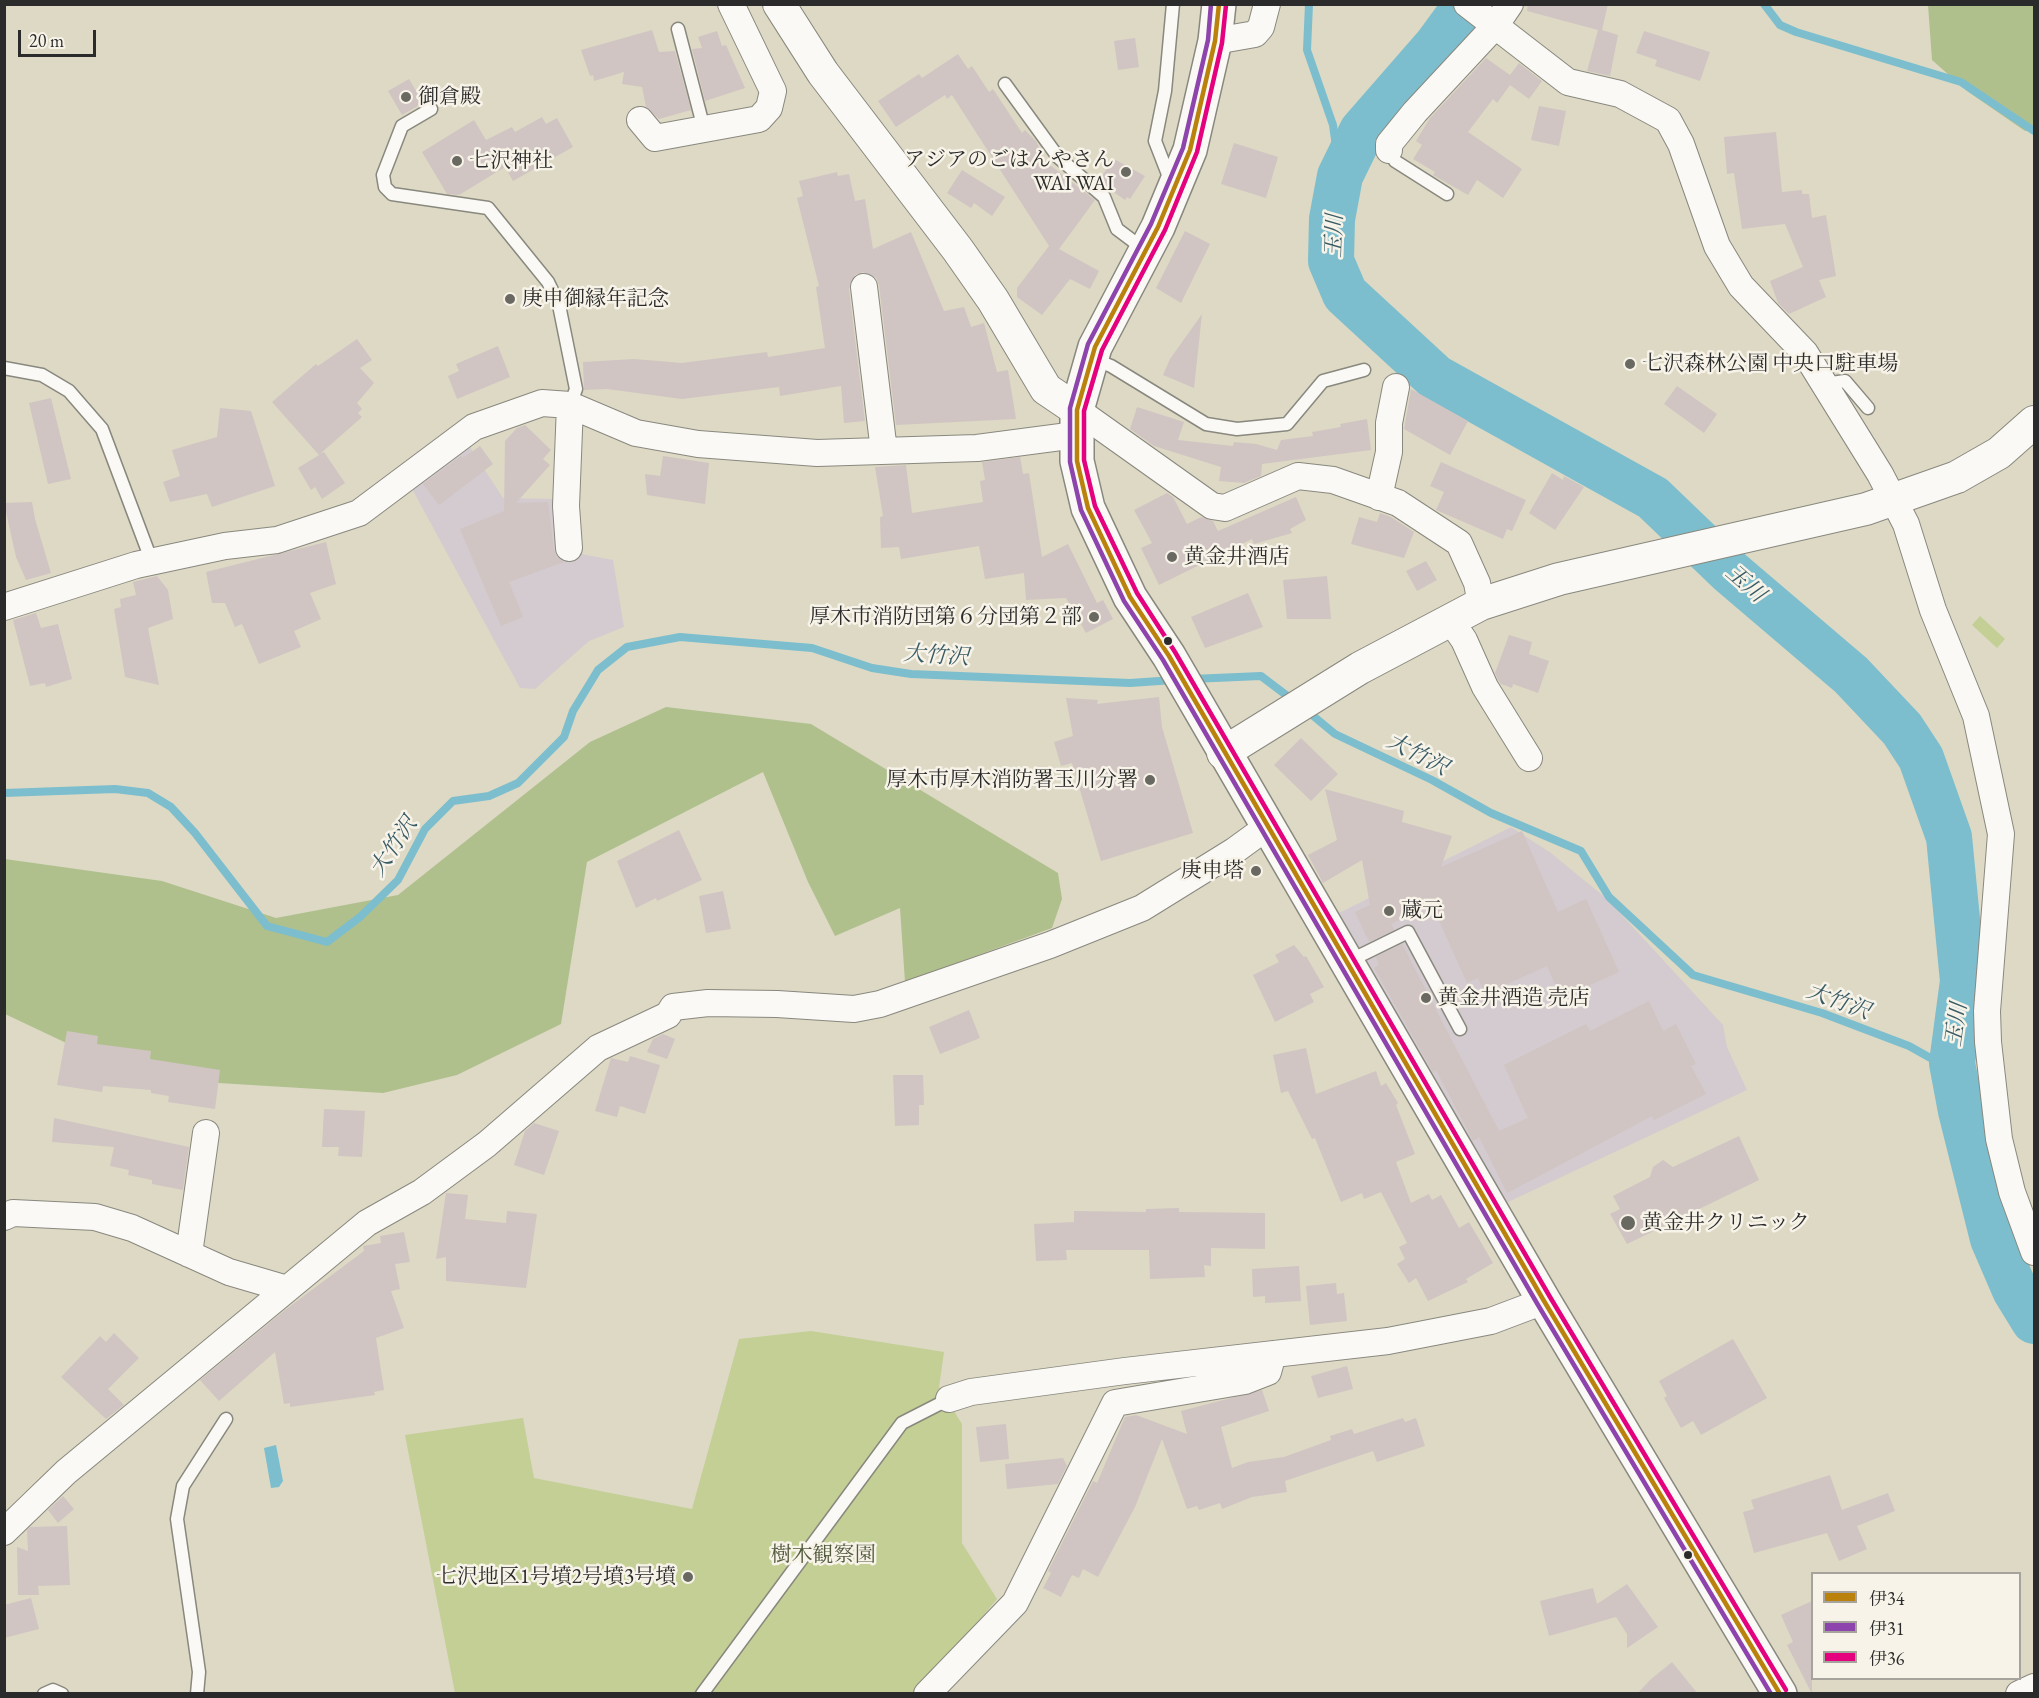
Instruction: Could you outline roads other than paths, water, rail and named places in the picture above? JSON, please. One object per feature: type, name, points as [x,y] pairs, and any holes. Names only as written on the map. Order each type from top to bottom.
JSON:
[{"type":"main road","points":[[1219,4],[1215,41],[1190,150],[1174,192],[1091,358],[1077,423],[1077,461],[1082,487],[1104,547],[1130,597],[1188,690],[1345,963],[1772,1690]]},
{"type":"street","points":[[779,4],[823,73],[969,266],[1046,389],[1077,423],[1212,507],[1226,508],[1298,476],[1333,480],[1398,503],[1459,543],[1477,584],[1481,604]]},
{"type":"street","points":[[1215,41],[1255,34],[1261,27],[1267,4]]},
{"type":"street","points":[[1389,150],[1389,144],[1483,17],[1510,4]]},
{"type":"street","points":[[640,120],[656,138],[759,119],[769,108],[724,7]]},
{"type":"street","points":[[1483,17],[1568,82],[1620,94],[1668,120],[1682,144],[1717,246],[1741,286],[1805,353],[1880,474],[1906,524],[1933,610],[1967,688],[1976,716],[2001,834],[1987,1011],[1988,1042],[1999,1139],[2012,1192],[2034,1252]]},
{"type":"street","points":[[864,287],[884,451]]},
{"type":"street","points":[[1379,496],[1389,452],[1389,423],[1396,387]]},
{"type":"street","points":[[4,607],[152,562],[225,546],[277,540],[359,513],[474,428],[542,403],[570,405],[636,434],[698,444],[817,453],[977,448],[1077,423]]},
{"type":"street","points":[[569,548],[566,506],[570,405]]},
{"type":"street","points":[[1223,753],[1334,684],[1481,604],[1559,579],[1747,537],[1892,500],[1957,477],[1999,453],[2034,422]]},
{"type":"street","points":[[1450,620],[1464,640],[1485,687],[1529,758]]},
{"type":"street","points":[[4,1532],[66,1472],[368,1223],[422,1192],[488,1144],[598,1048],[668,1015],[673,1007],[708,1003],[777,1004],[854,1009],[880,1004],[1050,945],[1142,908],[1267,828]]},
{"type":"street","points":[[189,1254],[206,1133]]},
{"type":"street","points":[[4,1217],[13,1213],[94,1217],[132,1228],[229,1272],[287,1289]]},
{"type":"street","points":[[949,1399],[971,1392],[1389,1341],[1513,1315],[1544,1301]]},
{"type":"street","points":[[927,1694],[1015,1603],[1115,1403],[1245,1381],[1268,1372],[1273,1354]]},
{"type":"street","points":[[2019,1694],[2034,1687]]},
{"type":"lane","points":[[1173,4],[1165,91],[1155,141],[1174,192]]},
{"type":"lane","points":[[678,29],[704,129]]},
{"type":"lane","points":[[1005,84],[1058,157],[1104,196],[1117,229],[1145,251]]},
{"type":"lane","points":[[431,109],[402,126],[383,175],[385,187],[392,194],[488,208],[548,282],[559,304],[576,389],[570,405]]},
{"type":"lane","points":[[1389,150],[1395,161],[1447,194]]},
{"type":"lane","points":[[1091,358],[1111,366],[1206,424],[1237,429],[1287,424],[1323,381],[1364,370]]},
{"type":"lane","points":[[4,368],[42,375],[69,391],[102,429],[152,562]]},
{"type":"lane","points":[[1825,384],[1845,381],[1868,408]]},
{"type":"lane","points":[[1345,963],[1408,932],[1460,1029]]},
{"type":"lane","points":[[702,1694],[902,1423],[949,1399]]},
{"type":"lane","points":[[197,1694],[199,1672],[177,1519],[183,1486],[226,1419]]},
{"type":"lane","points":[[44,1694],[53,1690],[62,1694]]},
{"type":"water","points":[[276,1445],[283,1481],[279,1487],[271,1488],[264,1448]]},
{"type":"waterway","points":[[1309,4],[1307,50],[1333,125],[1340,176]]},
{"type":"waterway","name":"玉川","points":[[1467,4],[1437,45],[1362,131],[1340,176],[1332,219],[1331,261],[1345,294],[1435,377],[1653,498],[1729,571],[1851,675],[1902,729],[1921,758],[1949,837],[1963,981],[1952,1063],[1961,1111],[1993,1239],[2015,1290],[2034,1321]]},
{"type":"waterway","points":[[1764,4],[1780,25],[1796,32],[1961,82],[2034,131]]},
{"type":"waterway","name":"大竹沢","points":[[4,793],[115,789],[148,793],[171,807],[195,833],[267,926],[327,942],[360,917],[398,880],[425,829],[453,801],[489,796],[518,783],[564,737],[573,711],[598,670],[627,647],[680,637],[812,648],[872,668],[911,674],[1130,683],[1174,680]]},
{"type":"waterway","name":"大竹沢","points":[[1192,679],[1261,676],[1294,701]]},
{"type":"waterway","name":"大竹沢","points":[[1306,710],[1335,734],[1432,780],[1491,813],[1581,851],[1609,897],[1693,975],[1822,1013],[1909,1046],[1934,1060],[1952,1063]]},
{"type":"place","name":"御倉殿","points":[[406,97]]},
{"type":"place","name":"七沢神社","points":[[457,161]]},
{"type":"place","name":"アジアのごはんやさん WAI WAI","points":[[1126,172]]},
{"type":"place","name":"庚申御縁年記念","points":[[510,299]]},
{"type":"place","name":"七沢森林公園 中央口駐車場","points":[[1630,364]]},
{"type":"place","name":"黄金井酒店","points":[[1172,557]]},
{"type":"place","name":"厚木市消防団第６分団第２部","points":[[1094,617]]},
{"type":"place","name":"厚木市厚木消防署玉川分署","points":[[1150,780]]},
{"type":"place","name":"庚申塔","points":[[1256,871]]},
{"type":"place","name":"蔵元","points":[[1389,911]]},
{"type":"place","name":"黄金井酒造 売店","points":[[1426,998]]},
{"type":"place","name":"黄金井クリニック","points":[[1628,1223]]},
{"type":"place","name":"七沢地区1号墳2号墳3号墳","points":[[688,1577]]},
{"type":"park label","name":"樹木観察園","points":[[823,1555]]}]
